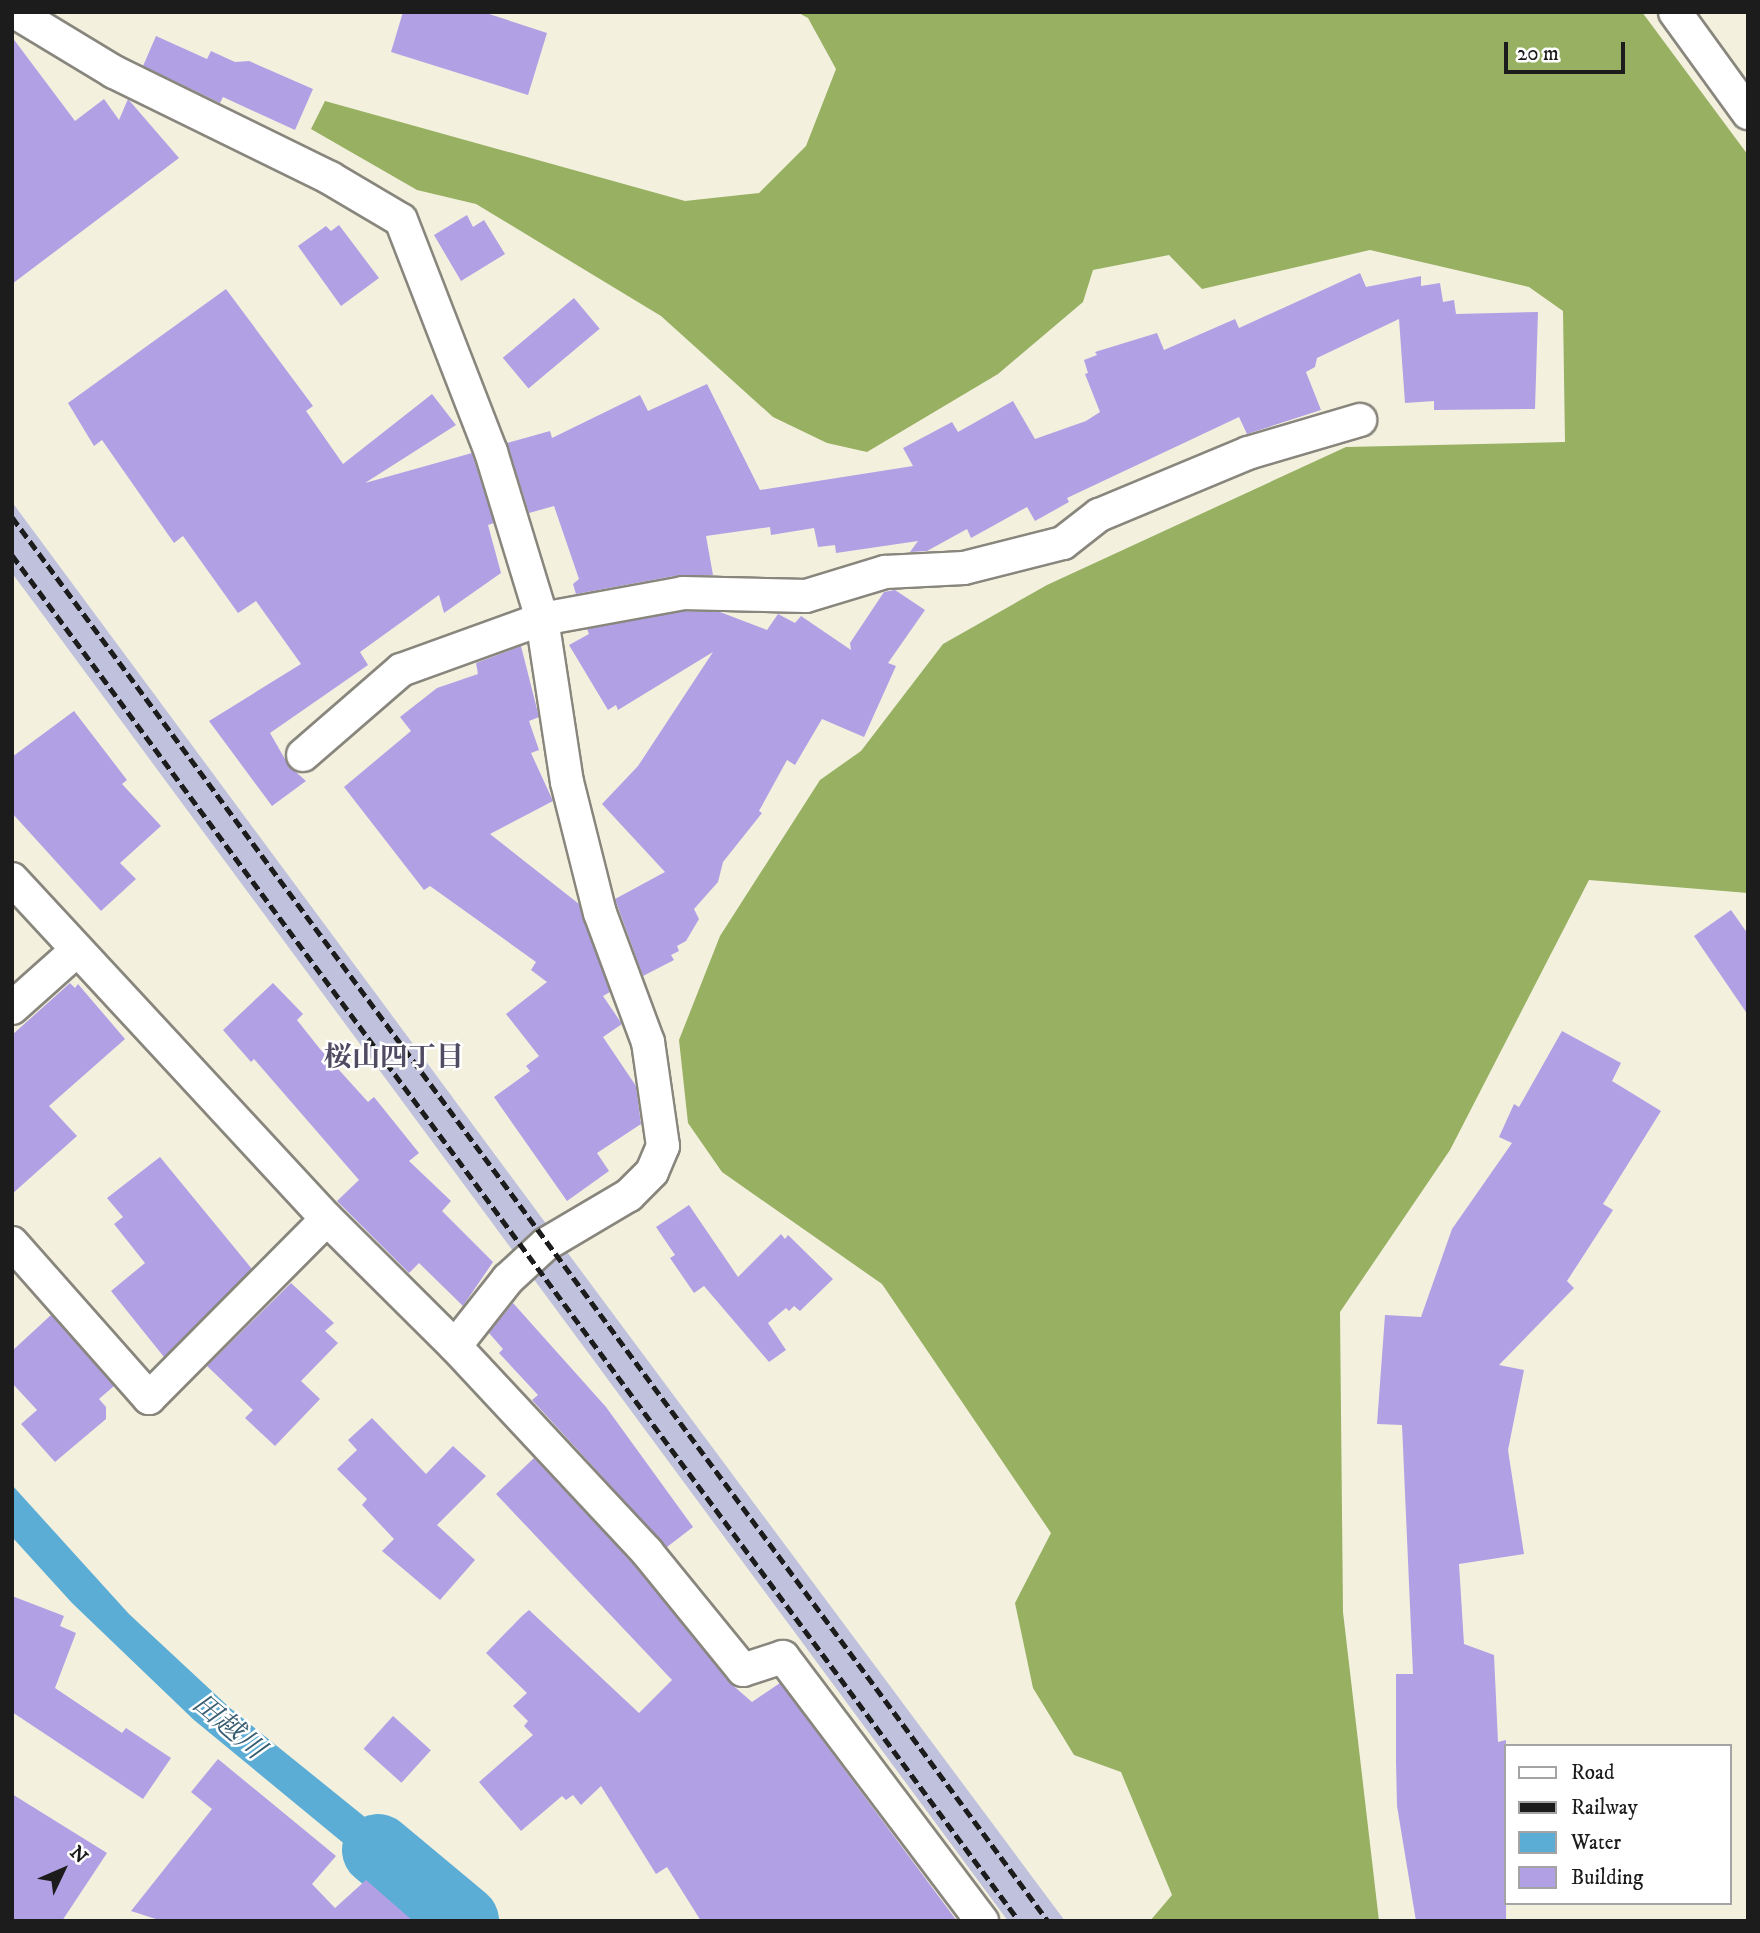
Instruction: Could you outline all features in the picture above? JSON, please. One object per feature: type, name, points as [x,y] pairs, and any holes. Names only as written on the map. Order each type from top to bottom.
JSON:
[{"type":"street","points":[[15,12],[114,72],[330,178],[401,220],[491,452],[542,619],[567,782],[600,913],[648,1042],[663,1146],[652,1172],[629,1195],[546,1244],[508,1279],[455,1346]]},
{"type":"street","points":[[1675,12],[1748,113]]},
{"type":"street","points":[[303,755],[401,670],[542,619],[683,593],[806,596],[885,572],[964,568],[1063,543],[1099,515],[1248,453],[1360,420]]},
{"type":"street","points":[[12,879],[327,1219],[455,1346],[647,1552],[743,1670],[783,1657],[982,1921]]},
{"type":"street","points":[[12,1008],[76,951]]},
{"type":"street","points":[[12,1243],[149,1398],[327,1219]]},
{"type":"shaded area","points":[[12,502],[1065,1921],[1008,1921],[12,573]]},
{"type":"green space","points":[[797,12],[1642,12],[1748,155],[1748,893],[1589,880],[1450,1150],[1340,1312],[1343,1612],[1379,1921],[1150,1921],[1172,1895],[1121,1772],[1074,1755],[1033,1688],[1015,1603],[1051,1533],[882,1284],[722,1172],[688,1123],[679,1040],[720,936],[820,780],[861,751],[943,644],[1047,585],[1346,447],[1565,442],[1563,311],[1529,287],[1370,250],[1202,289],[1169,255],[1093,270],[1083,302],[998,374],[867,452],[827,443],[773,417],[661,316],[476,204],[417,190],[311,129],[325,101],[685,201],[759,193],[806,146],[836,69],[808,18]]},
{"type":"water","points":[[12,1485],[129,1614],[230,1708],[470,1902],[438,1921],[194,1720],[72,1603],[12,1537]]},
{"type":"building","points":[[403,12],[483,12],[547,33],[528,95],[391,52]]},
{"type":"building","points":[[156,36],[207,59],[211,51],[235,62],[249,61],[313,89],[295,130],[223,97],[220,103],[143,66]]},
{"type":"building","points":[[12,37],[75,121],[104,99],[119,120],[128,99],[179,158],[12,284]]},
{"type":"building","points":[[467,215],[473,227],[484,220],[505,254],[461,281],[434,235]]},
{"type":"building","points":[[339,225],[379,278],[341,306],[298,246],[326,226],[331,231]]},
{"type":"building","points":[[1360,273],[1366,287],[1421,276],[1421,286],[1440,283],[1443,302],[1454,300],[1456,314],[1538,312],[1535,409],[1434,410],[1434,401],[1405,403],[1399,319],[1317,358],[1315,367],[1306,372],[1321,410],[1247,434],[1239,417],[1067,498],[1069,502],[1035,521],[1027,507],[971,538],[967,529],[927,551],[910,552],[918,541],[836,553],[835,545],[818,547],[814,528],[771,535],[770,527],[706,536],[713,575],[680,575],[576,594],[573,584],[579,579],[554,506],[529,513],[507,443],[550,431],[552,438],[640,395],[648,411],[707,384],[760,490],[913,466],[903,448],[952,422],[958,432],[1013,401],[1035,439],[1086,421],[1100,412],[1085,374],[1088,373],[1084,360],[1097,355],[1095,352],[1157,333],[1164,350],[1235,319],[1239,328]]},
{"type":"building","points":[[226,289],[313,406],[306,411],[343,464],[432,394],[456,425],[365,483],[472,453],[494,523],[488,525],[501,573],[444,613],[439,595],[360,652],[368,665],[270,733],[289,766],[306,781],[272,806],[209,721],[301,664],[256,601],[238,613],[183,536],[174,543],[102,440],[94,446],[68,403]]},
{"type":"building","points":[[574,298],[600,329],[528,388],[503,358]]},
{"type":"building","points":[[895,590],[925,610],[888,663],[896,666],[864,737],[822,719],[795,765],[787,760],[759,811],[762,813],[723,862],[718,882],[694,909],[699,919],[686,941],[677,946],[679,951],[671,955],[674,960],[643,976],[615,899],[665,872],[602,804],[638,766],[713,652],[618,710],[616,705],[608,710],[569,645],[589,634],[587,629],[684,611],[720,612],[767,630],[778,614],[795,623],[801,616],[851,650],[850,643],[884,592]]},
{"type":"building","points":[[521,646],[539,717],[529,721],[539,750],[531,753],[553,801],[490,834],[579,904],[610,992],[603,996],[622,1024],[603,1037],[636,1086],[641,1124],[597,1153],[609,1171],[567,1201],[494,1097],[530,1071],[526,1066],[539,1056],[506,1014],[547,982],[531,970],[536,962],[430,886],[424,890],[344,787],[411,731],[400,717],[437,688],[478,674],[476,663]]},
{"type":"building","points":[[74,711],[127,780],[122,784],[161,826],[120,863],[136,879],[101,911],[12,813],[12,757]]},
{"type":"building","points":[[1731,910],[1748,934],[1748,1015],[1694,936]]},
{"type":"building","points":[[70,983],[75,988],[78,984],[125,1039],[49,1106],[77,1136],[12,1194],[12,1035]]},
{"type":"building","points":[[273,983],[303,1014],[297,1020],[320,1049],[368,1102],[374,1097],[419,1153],[409,1161],[451,1201],[442,1211],[493,1262],[463,1306],[419,1263],[409,1273],[337,1201],[359,1180],[254,1059],[251,1062],[223,1030]]},
{"type":"building","points":[[1562,1031],[1621,1063],[1612,1081],[1661,1111],[1603,1204],[1613,1210],[1567,1281],[1574,1288],[1499,1365],[1524,1370],[1508,1450],[1524,1554],[1459,1564],[1464,1644],[1494,1655],[1498,1742],[1506,1740],[1506,1921],[1416,1921],[1397,1806],[1396,1674],[1413,1674],[1402,1425],[1377,1424],[1385,1315],[1421,1317],[1452,1229],[1512,1143],[1499,1137],[1514,1104],[1519,1107]]},
{"type":"building","points":[[160,1157],[252,1269],[164,1357],[111,1291],[145,1263],[114,1224],[123,1217],[107,1198]]},
{"type":"building","points":[[689,1205],[738,1277],[781,1234],[785,1239],[788,1235],[833,1279],[800,1311],[794,1306],[789,1311],[786,1308],[768,1323],[786,1350],[769,1362],[704,1286],[694,1293],[670,1258],[675,1255],[656,1227]]},
{"type":"building","points":[[291,1283],[334,1323],[325,1331],[338,1343],[301,1381],[320,1399],[275,1446],[245,1418],[253,1410],[207,1366]]},
{"type":"building","points":[[513,1303],[606,1407],[693,1527],[667,1547],[532,1400],[538,1395],[499,1353],[503,1349],[489,1333]]},
{"type":"building","points":[[51,1315],[114,1386],[99,1399],[106,1407],[106,1419],[55,1462],[21,1424],[37,1410],[12,1383],[12,1351]]},
{"type":"building","points":[[372,1418],[426,1474],[453,1446],[486,1476],[437,1525],[475,1560],[440,1600],[382,1551],[394,1539],[362,1505],[367,1499],[337,1469],[357,1450],[348,1440]]},
{"type":"building","points":[[534,1458],[633,1564],[729,1682],[752,1702],[780,1683],[957,1921],[701,1921],[667,1867],[656,1874],[601,1786],[581,1805],[573,1795],[566,1800],[562,1796],[521,1831],[479,1782],[533,1735],[524,1726],[528,1721],[513,1706],[527,1693],[486,1653],[522,1616],[529,1610],[639,1713],[672,1680],[496,1494]]},
{"type":"building","points":[[12,1596],[64,1616],[60,1626],[76,1633],[55,1688],[122,1733],[126,1728],[171,1758],[143,1799],[12,1712]]},
{"type":"building","points":[[393,1716],[431,1750],[401,1783],[364,1749]]},
{"type":"building","points":[[218,1759],[336,1856],[312,1884],[335,1908],[366,1880],[413,1921],[162,1921],[131,1911],[212,1809],[191,1792]]},
{"type":"building","points":[[12,1794],[107,1853],[62,1921],[12,1921]]},
{"type":"waterway","name":"田越川","points":[[378,1850],[463,1921]]},
{"type":"railway","points":[[12,517],[1048,1921]]},
{"type":"railway","points":[[12,555],[1019,1921]]},
{"type":"district","name":"桜山四丁目","points":[[394,1058]]}]
